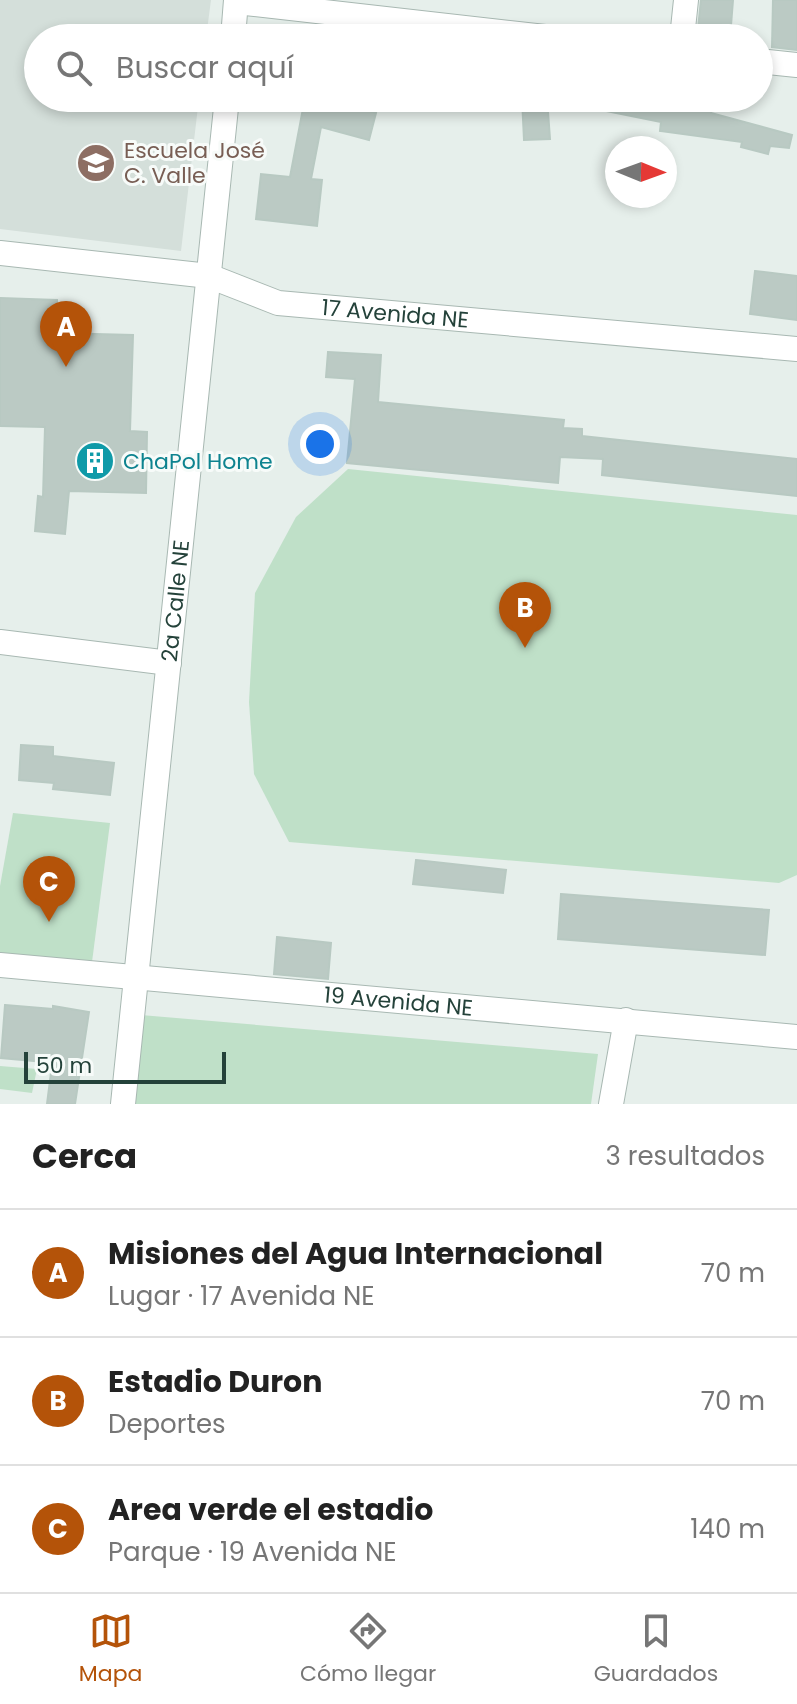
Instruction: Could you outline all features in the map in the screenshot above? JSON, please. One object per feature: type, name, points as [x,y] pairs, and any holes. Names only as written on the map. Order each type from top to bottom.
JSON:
[{"type":"street","points":[[683,24],[686,0]]},
{"type":"street","points":[[234,24],[236,1],[434,24]]},
{"type":"street","points":[[773,62],[797,65]]},
{"type":"street","name":"2a Calle NE","points":[[123,1104],[226,112]]},
{"type":"street","name":"17 Avenida NE","points":[[0,253],[209,276],[278,303],[797,349]]},
{"type":"street","points":[[0,642],[169,663]]},
{"type":"street","name":"19 Avenida NE","points":[[0,965],[797,1037]]},
{"type":"street","points":[[611,1104],[626,1020]]},
{"type":"shaded area","name":"Escuela José C. Valle","points":[[0,0],[211,0],[208,24],[24,24],[24,112],[197,112],[181,251],[0,229]]},
{"type":"green space","points":[[348,469],[797,515],[797,875],[779,883],[289,842],[254,774],[249,702],[255,593],[296,517]]},
{"type":"green space","points":[[13,813],[110,823],[92,962],[0,957],[0,886]]},
{"type":"green space","points":[[141,1015],[598,1054],[591,1104],[130,1104]]},
{"type":"green space","points":[[0,1066],[37,1069],[32,1093],[0,1089]]},
{"type":"building","points":[[701,0],[733,0],[731,24],[698,24]]},
{"type":"building","points":[[773,0],[797,0],[797,50],[773,47]]},
{"type":"building","points":[[302,112],[376,113],[369,140],[321,127],[311,179],[322,180],[317,226],[256,219],[261,174],[290,177]]},
{"type":"building","points":[[523,112],[548,112],[550,139],[524,140]]},
{"type":"building","points":[[611,112],[711,112],[792,135],[789,148],[770,146],[768,154],[741,147],[742,142],[660,131],[661,122]]},
{"type":"building","points":[[755,271],[797,276],[797,320],[750,314]]},
{"type":"building","points":[[0,298],[57,300],[56,333],[133,335],[130,431],[147,432],[146,493],[69,491],[65,534],[35,531],[38,496],[43,497],[45,427],[0,426]]},
{"type":"building","points":[[328,352],[381,355],[378,402],[564,420],[563,428],[582,429],[582,436],[797,459],[797,496],[602,475],[603,459],[560,457],[558,483],[347,463],[355,379],[326,377]]},
{"type":"building","points":[[21,745],[53,747],[53,756],[114,763],[110,795],[53,789],[54,783],[19,780]]},
{"type":"building","points":[[416,860],[506,870],[503,893],[413,884]]},
{"type":"building","points":[[561,894],[769,910],[765,955],[558,939]]},
{"type":"building","points":[[277,937],[331,943],[328,979],[274,974]]},
{"type":"building","points":[[5,1005],[53,1009],[53,1006],[89,1012],[75,1104],[47,1104],[52,1065],[1,1058]]},
{"type":"place","name":"Escuela José C. Valle","points":[[96,163]]},
{"type":"place","name":"Misiones del Agua Internacional","points":[[66,367]]},
{"type":"place","name":"ChaPol Home","points":[[95,461]]},
{"type":"place","name":"Estadio Duron","points":[[525,648]]},
{"type":"place","name":"Area verde el estadio","points":[[49,922]]}]
